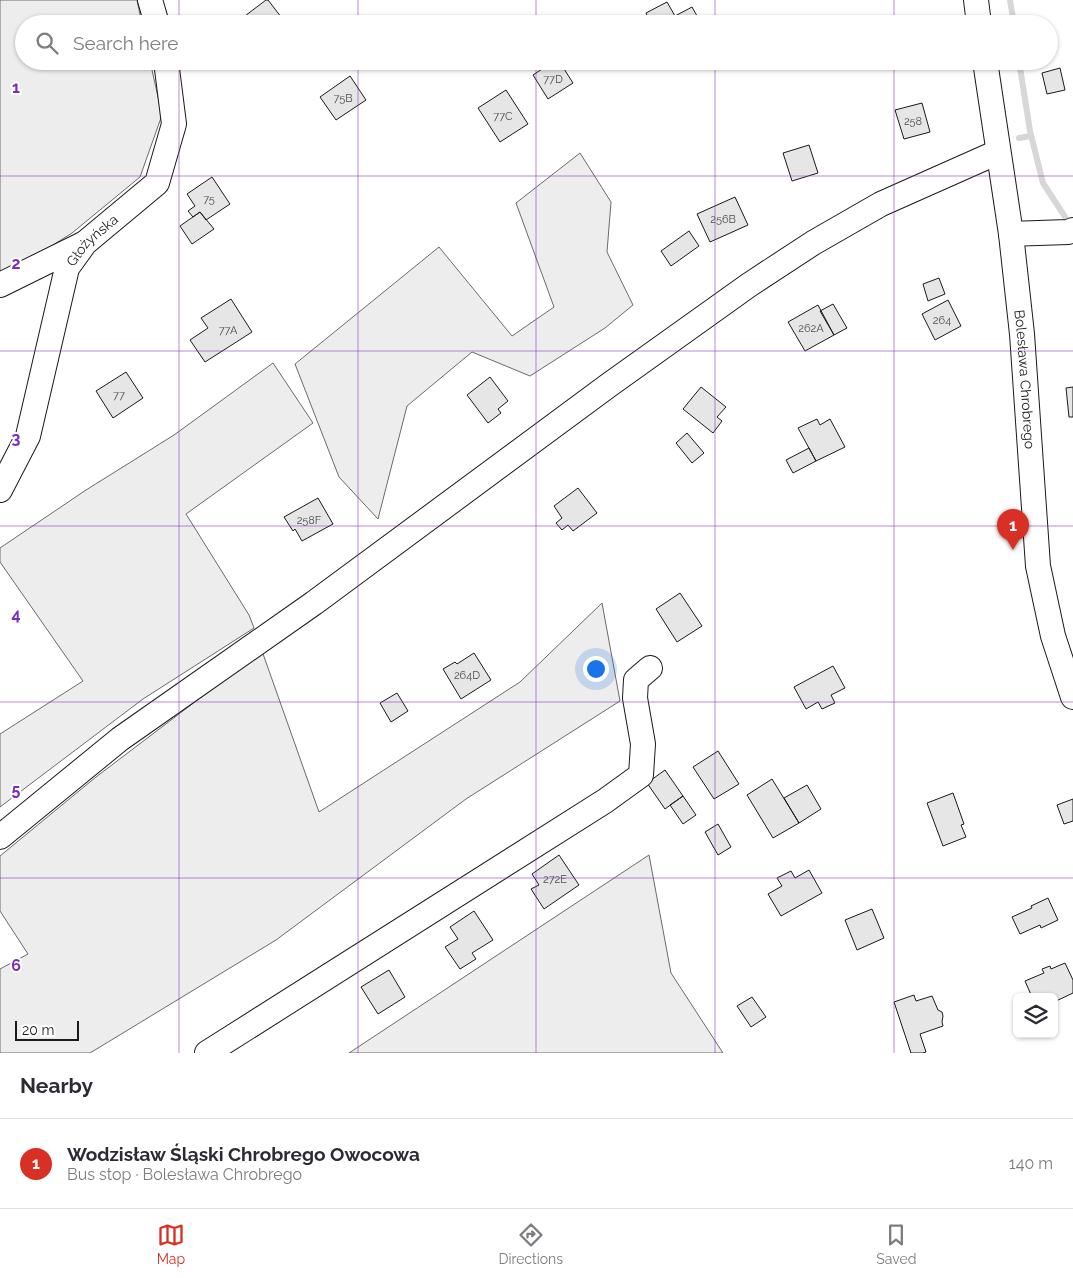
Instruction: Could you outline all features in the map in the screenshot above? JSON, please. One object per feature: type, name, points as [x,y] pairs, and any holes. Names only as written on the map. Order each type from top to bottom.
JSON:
[{"type":"street","points":[[150,0],[154,15]]},
{"type":"street","points":[[976,0],[978,15]]},
{"type":"street","name":"Głożyńska","points":[[0,490],[28,436],[67,268],[85,243],[158,183],[174,124],[167,70]]},
{"type":"street","name":"Bolesława Chrobrego","points":[[986,70],[1011,234],[1022,334],[1038,566],[1053,636],[1073,696]]},
{"type":"street","points":[[0,837],[120,739],[314,603],[609,385],[749,285],[813,243],[881,204],[998,152]]},
{"type":"street","points":[[1011,234],[1071,231]]},
{"type":"street","points":[[0,285],[85,243]]},
{"type":"street","points":[[207,1053],[605,801],[642,774],[643,744],[635,698],[636,680],[650,668]]},
{"type":"shaded area","points":[[0,0],[137,0],[140,15],[15,15],[15,70],[152,70],[162,115],[140,177],[72,233],[23,264],[0,275]]},
{"type":"shaded area","points":[[580,153],[611,202],[607,252],[633,305],[605,328],[530,376],[472,352],[407,406],[378,519],[339,477],[295,364],[439,247],[512,336],[554,307],[516,203]]},
{"type":"shaded area","points":[[273,363],[313,423],[186,514],[249,615],[254,628],[143,699],[0,807],[0,734],[83,681],[0,562],[0,548],[86,490],[174,435]]},
{"type":"shaded area","points":[[602,603],[620,701],[466,799],[276,940],[90,1053],[0,1053],[0,969],[28,954],[0,911],[0,856],[96,777],[262,651],[319,812],[520,682]]},
{"type":"shaded area","points":[[649,855],[671,973],[723,1053],[349,1053]]},
{"type":"building","points":[[268,0],[280,15],[246,15]]},
{"type":"building","points":[[667,2],[674,15],[647,15],[646,13]]},
{"type":"building","points":[[692,7],[696,15],[677,15]]},
{"type":"building","points":[[1060,68],[1065,90],[1047,94],[1042,73]]},
{"type":"building","points":[[540,70],[565,70],[573,83],[548,99],[533,75]]},
{"type":"building","points":[[350,76],[366,100],[336,120],[320,97]]},
{"type":"building","points":[[506,90],[528,124],[500,142],[478,108]]},
{"type":"building","points":[[922,103],[930,132],[904,139],[895,110]]},
{"type":"building","points":[[809,145],[818,173],[792,181],[783,153]]},
{"type":"building","points":[[212,177],[230,204],[206,220],[200,212],[193,217],[188,211],[195,206],[187,194]]},
{"type":"building","points":[[735,197],[748,225],[710,242],[697,214]]},
{"type":"building","points":[[200,212],[214,229],[192,244],[180,226]]},
{"type":"building","points":[[689,231],[699,246],[671,266],[661,251]]},
{"type":"building","points":[[939,278],[945,294],[928,301],[923,284]]},
{"type":"building","points":[[231,299],[252,332],[205,362],[190,340],[208,328],[201,318]]},
{"type":"building","points":[[948,300],[961,326],[935,340],[922,314]]},
{"type":"building","points":[[833,304],[847,328],[834,335],[820,311]]},
{"type":"building","points":[[818,305],[834,335],[805,351],[788,322]]},
{"type":"building","points":[[126,372],[143,398],[113,418],[96,391]]},
{"type":"building","points":[[490,377],[508,401],[498,409],[501,413],[488,423],[467,395]]},
{"type":"building","points":[[701,387],[726,407],[717,417],[722,421],[713,433],[683,409]]},
{"type":"building","points":[[1073,387],[1073,417],[1069,417],[1066,388]]},
{"type":"building","points":[[817,419],[820,425],[830,419],[845,447],[816,461],[798,428]]},
{"type":"building","points":[[687,433],[704,453],[692,463],[676,443]]},
{"type":"building","points":[[809,448],[816,461],[793,473],[786,460]]},
{"type":"building","points":[[578,488],[597,513],[573,531],[568,525],[562,530],[556,523],[562,518],[554,506]]},
{"type":"building","points":[[318,498],[333,524],[302,541],[295,529],[293,531],[284,517]]},
{"type":"building","points":[[680,593],[702,626],[677,642],[656,609]]},
{"type":"building","points":[[474,653],[491,680],[461,699],[443,669],[455,662],[457,664]]},
{"type":"building","points":[[833,666],[845,688],[831,695],[835,703],[822,709],[818,702],[806,709],[794,687]]},
{"type":"building","points":[[397,693],[408,711],[391,722],[380,703]]},
{"type":"building","points":[[718,751],[739,784],[714,799],[693,767]]},
{"type":"building","points":[[665,770],[683,796],[665,809],[647,783]]},
{"type":"building","points":[[772,779],[799,823],[773,838],[747,795]]},
{"type":"building","points":[[807,785],[821,809],[799,823],[784,798]]},
{"type":"building","points":[[953,793],[964,824],[961,825],[966,837],[943,846],[927,803]]},
{"type":"building","points":[[683,796],[696,815],[683,824],[670,805]]},
{"type":"building","points":[[1073,799],[1073,821],[1064,824],[1057,805]]},
{"type":"building","points":[[718,824],[731,847],[718,855],[705,832]]},
{"type":"building","points":[[559,855],[579,885],[544,909],[531,889],[539,885],[532,874]]},
{"type":"building","points":[[809,870],[822,893],[781,916],[768,894],[782,886],[777,878],[791,871],[795,878]]},
{"type":"building","points":[[1048,898],[1058,920],[1041,928],[1040,925],[1020,934],[1012,917]]},
{"type":"building","points":[[872,909],[884,938],[857,950],[845,920]]},
{"type":"building","points":[[474,911],[493,940],[472,953],[476,959],[460,969],[445,947],[458,939],[450,927]]},
{"type":"building","points":[[1065,963],[1073,980],[1073,993],[1058,1000],[1058,993],[1030,993],[1025,981],[1044,973],[1042,969],[1050,966],[1051,969]]},
{"type":"building","points":[[389,970],[405,997],[378,1014],[361,987]]},
{"type":"building","points":[[914,995],[916,1001],[932,996],[943,1016],[943,1026],[920,1034],[926,1052],[923,1053],[911,1053],[894,1002]]},
{"type":"building","points":[[752,997],[766,1017],[751,1027],[737,1006]]},
{"type":"waterway","points":[[1010,0],[1012,15]]},
{"type":"waterway","points":[[1020,70],[1030,131],[1043,183],[1071,226]]},
{"type":"waterway","points":[[1019,138],[1031,136]]},
{"type":"place","name":"Wodzisław Śląski Chrobrego Owocowa","points":[[1013,550]]}]
